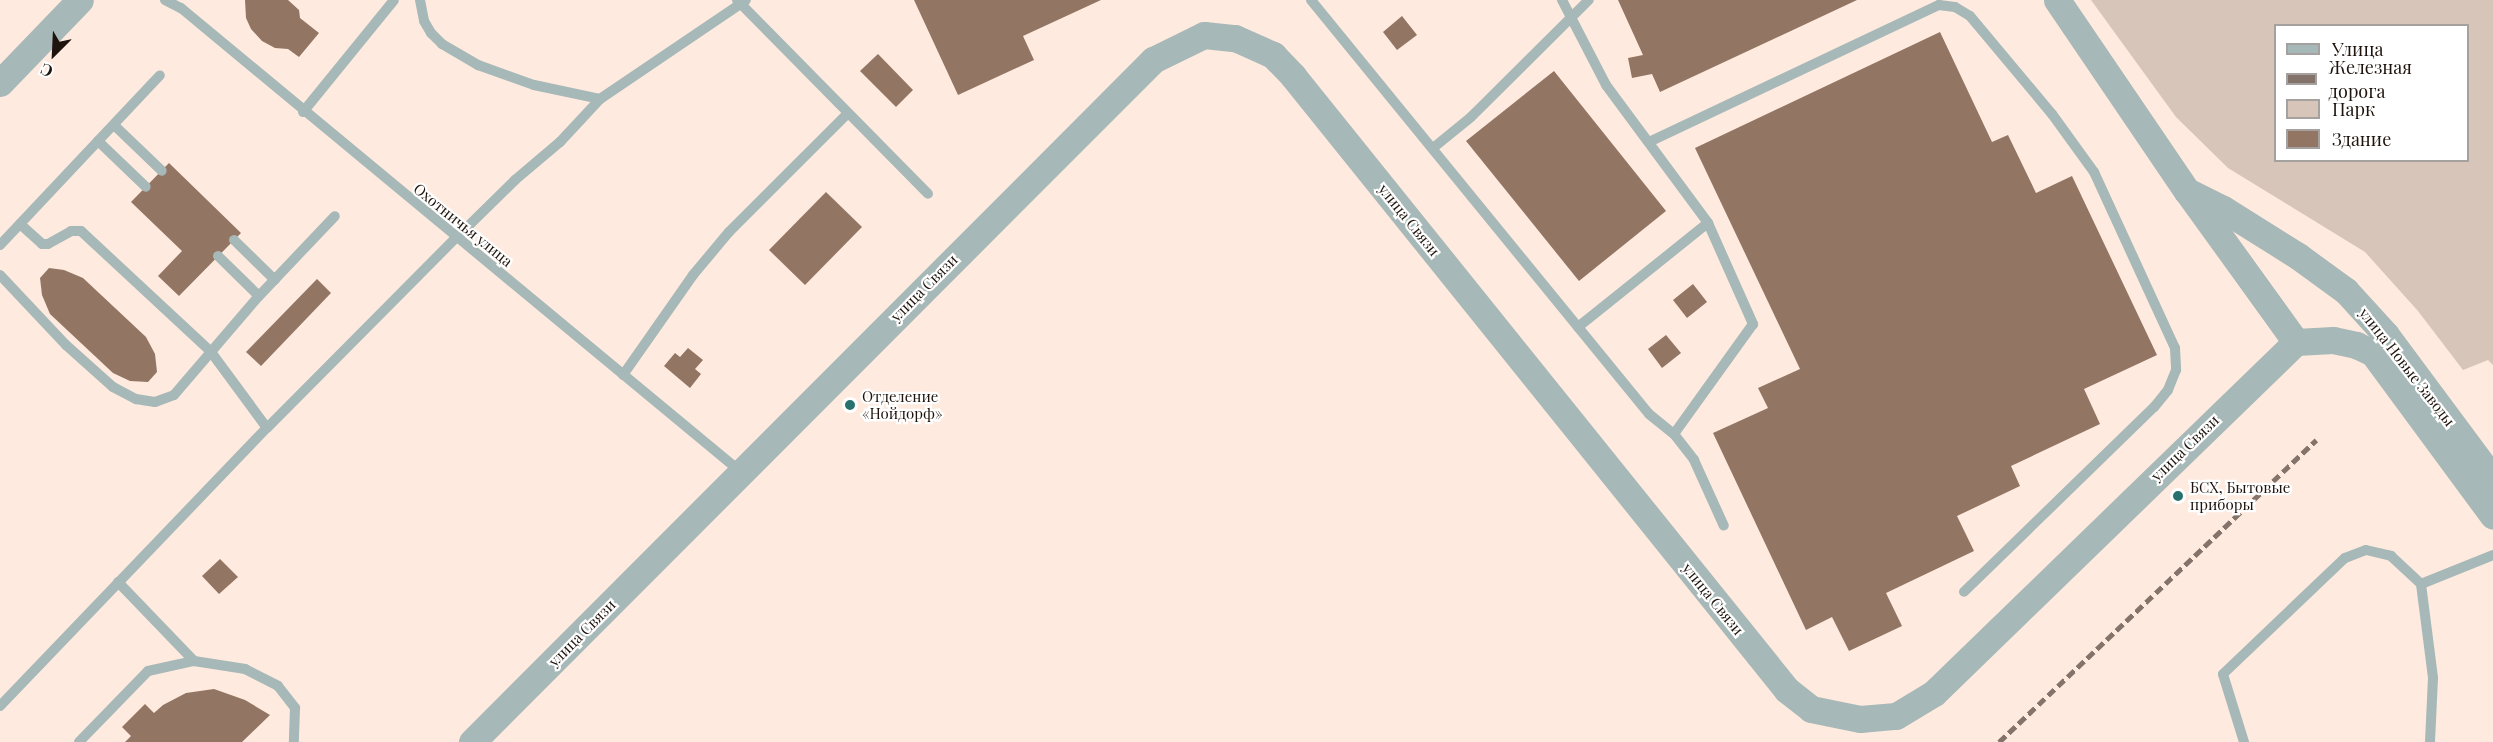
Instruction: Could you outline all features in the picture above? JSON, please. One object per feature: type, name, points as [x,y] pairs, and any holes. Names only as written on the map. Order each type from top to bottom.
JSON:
[{"type":"street","points":[[0,83],[80,0]]},
{"type":"street","name":"улица Новые Заводы","points":[[2057,0],[2187,190],[2296,342],[2333,340],[2356,345],[2373,353],[2386,367],[2493,516]]},
{"type":"street","name":"улица Связи","points":[[472,742],[1153,60],[1204,35],[1235,38],[1273,55],[1293,76],[1786,690],[1811,709],[1860,719],[1896,716],[1934,693],[2296,342]]},
{"type":"street","name":"улица Новые Заводы","points":[[2187,190],[2223,209],[2289,250],[2346,291],[2386,335],[2493,479]]},
{"type":"lane","name":"Охотничья улица","points":[[165,0],[181,8],[303,112],[742,474]]},
{"type":"lane","points":[[303,112],[394,0]]},
{"type":"lane","points":[[420,0],[424,21],[431,33],[442,44],[478,65],[534,85],[600,99]]},
{"type":"lane","points":[[1311,0],[1649,414],[1674,434],[1694,460],[1724,526]]},
{"type":"lane","points":[[1562,0],[1606,85],[1708,223],[1753,324],[1674,434]]},
{"type":"lane","points":[[1433,148],[1471,117],[1589,0]]},
{"type":"lane","points":[[0,706],[267,428],[515,180],[560,142],[600,99],[740,1],[928,194]]},
{"type":"lane","points":[[1649,142],[1920,5],[1939,5],[1954,7],[1970,16],[2052,114],[2094,172],[2175,348],[2176,370],[2168,390],[2154,407],[1964,592]]},
{"type":"lane","points":[[0,245],[160,75]]},
{"type":"lane","points":[[623,375],[693,275],[729,232],[848,113]]},
{"type":"lane","points":[[114,125],[162,171]]},
{"type":"lane","points":[[98,141],[146,187]]},
{"type":"lane","points":[[0,275],[66,345],[113,387],[136,399],[155,402],[174,395],[259,296],[335,216]]},
{"type":"lane","points":[[1578,327],[1708,223]]},
{"type":"lane","points":[[20,224],[42,244],[48,244],[71,231],[81,231],[211,352],[267,428]]},
{"type":"lane","points":[[234,240],[275,280]]},
{"type":"lane","points":[[218,256],[259,296]]},
{"type":"lane","points":[[2244,742],[2223,674],[2345,558],[2366,550],[2391,556],[2421,584],[2433,678],[2430,742]]},
{"type":"lane","points":[[2421,584],[2493,555]]},
{"type":"lane","points":[[118,582],[194,661]]},
{"type":"lane","points":[[79,742],[148,671],[194,661],[245,669],[278,686],[295,708],[294,742]]},
{"type":"green space","points":[[2091,0],[2493,0],[2493,365],[2488,360],[2463,370],[2418,311],[2365,252],[2228,168],[2176,117]]},
{"type":"building","points":[[245,0],[288,0],[299,10],[300,18],[319,33],[299,57],[288,49],[275,48],[262,41],[251,29],[246,18]]},
{"type":"building","points":[[914,0],[1101,0],[1023,36],[1034,60],[958,95]]},
{"type":"building","points":[[1618,0],[1857,0],[1660,92],[1652,74],[1632,78],[1628,58],[1643,55]]},
{"type":"building","points":[[1402,16],[1417,35],[1397,50],[1383,32]]},
{"type":"building","points":[[1940,32],[1992,142],[2008,135],[2036,193],[2072,176],[2157,355],[2084,389],[2100,424],[2011,466],[2020,486],[1957,516],[1974,551],[1886,593],[1902,626],[1849,651],[1832,617],[1806,630],[1713,433],[1768,408],[1758,388],[1800,369],[1695,148]]},
{"type":"building","points":[[878,54],[913,90],[896,107],[860,71]]},
{"type":"building","points":[[1554,71],[1666,211],[1579,281],[1466,141]]},
{"type":"building","points":[[169,163],[241,233],[179,296],[158,276],[182,251],[131,202]]},
{"type":"building","points":[[826,192],[862,227],[805,285],[769,250]]},
{"type":"building","points":[[49,268],[64,270],[83,278],[146,337],[155,354],[157,372],[148,382],[130,381],[113,373],[50,314],[42,295],[40,278]]},
{"type":"building","points":[[317,279],[331,293],[261,366],[246,352]]},
{"type":"building","points":[[1693,284],[1707,302],[1687,318],[1673,300]]},
{"type":"building","points":[[1666,335],[1681,353],[1662,368],[1648,349]]},
{"type":"building","points":[[688,348],[703,360],[695,369],[701,374],[690,388],[664,366],[675,353],[680,357]]},
{"type":"building","points":[[220,559],[238,577],[219,594],[202,576]]},
{"type":"building","points":[[214,689],[245,700],[270,715],[242,742],[125,742],[131,736],[122,727],[145,704],[154,713],[163,705],[186,693]]},
{"type":"railway","points":[[1999,742],[2316,440]]},
{"type":"place","name":"Отделение «Нойдорф»","points":[[850,405]]},
{"type":"place","name":"БСХ, Бытовые приборы","points":[[2178,496]]}]
